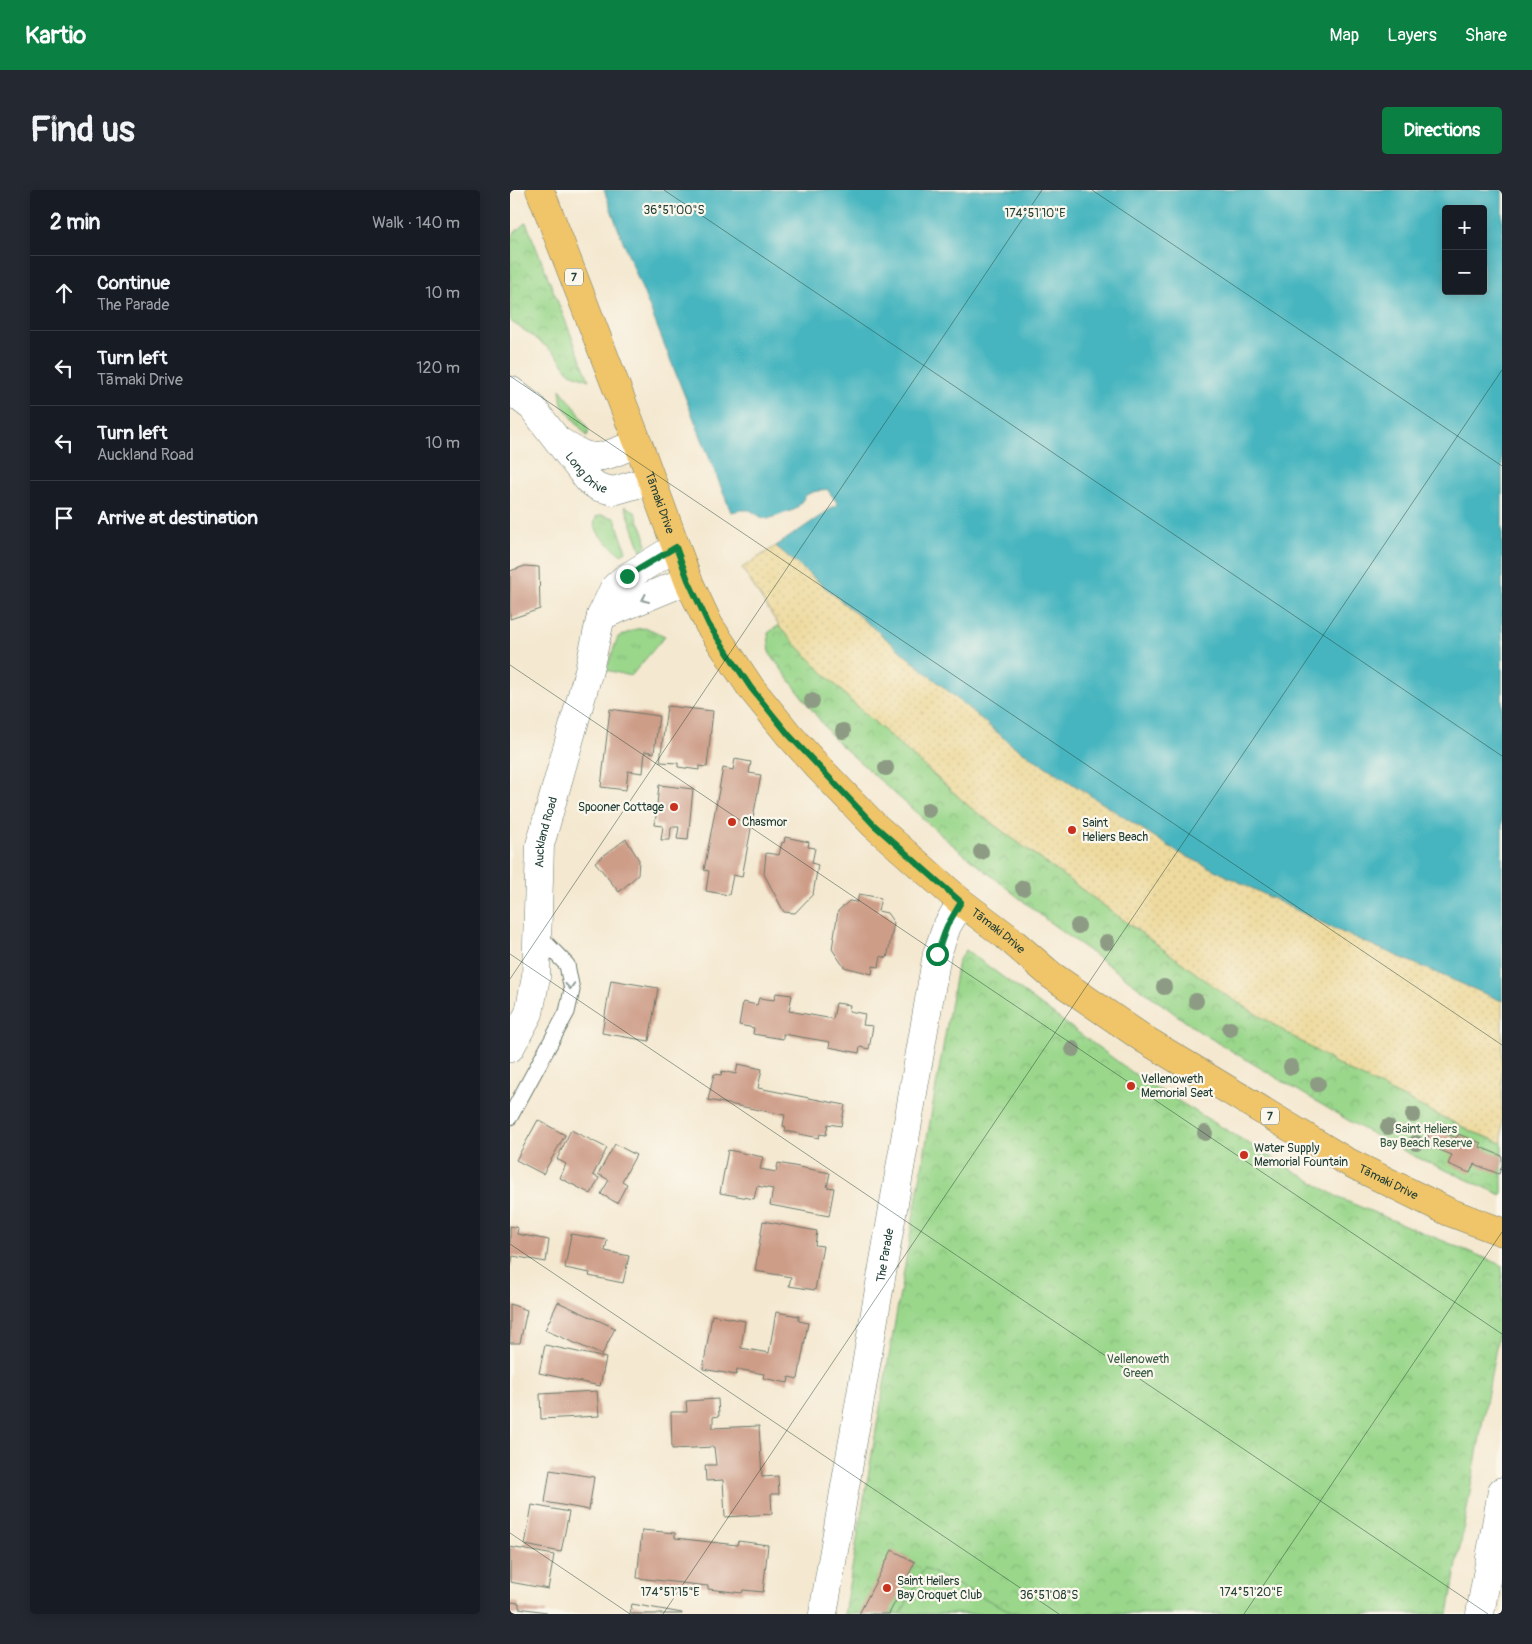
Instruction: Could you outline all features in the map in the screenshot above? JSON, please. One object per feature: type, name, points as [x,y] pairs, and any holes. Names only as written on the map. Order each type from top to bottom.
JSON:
[{"type":"main road","name":"Tāmaki Drive","points":[[540,190],[638,443],[688,580],[709,625],[751,688],[789,735],[874,825],[961,902],[1006,936],[1051,975],[1144,1039],[1344,1160],[1450,1212],[1502,1232]]},
{"type":"street","name":"Long Drive","points":[[510,390],[532,407],[588,480],[598,487],[613,492],[651,480]]},
{"type":"street","name":"Long Drive","points":[[558,440],[575,452],[586,457],[597,458],[638,443]]},
{"type":"street","name":"Auckland Road","points":[[510,1048],[529,1013],[536,977],[540,846],[589,670],[602,616],[614,588],[624,579],[676,547]]},
{"type":"street","points":[[602,616],[688,580]]},
{"type":"street","name":"The Parade","points":[[823,1614],[937,954],[947,926],[961,902]]},
{"type":"street","points":[[1480,1614],[1502,1491]]},
{"type":"lane","points":[[510,1118],[567,1012],[572,990],[568,965],[536,932]]},
{"type":"green space","points":[[526,222],[589,380],[570,373],[556,354],[510,321],[510,237]]},
{"type":"green space","points":[[560,389],[577,410],[589,431],[587,436],[562,405]]},
{"type":"green space","points":[[625,506],[635,512],[645,536],[646,544],[642,553]]},
{"type":"green space","points":[[601,515],[615,518],[626,551],[621,555],[600,536],[594,525],[596,517]]},
{"type":"green space","name":"Saint Heliers Bay Beach Reserve","points":[[778,626],[852,702],[971,808],[1224,994],[1345,1069],[1473,1132],[1502,1143],[1502,1195],[1416,1157],[1361,1128],[1200,1032],[1048,921],[948,841],[834,739],[770,654],[768,633]]},
{"type":"green space","points":[[647,628],[665,636],[631,676],[606,670],[618,637],[636,629]]},
{"type":"green space","name":"Vellenoweth Green","points":[[966,950],[1140,1078],[1341,1199],[1502,1265],[1502,1314],[1448,1614],[844,1614],[958,961]]},
{"type":"green space","points":[[924,1568],[1016,1614],[901,1614]]},
{"type":"sand","name":"Saint Heliers Beach","points":[[776,546],[1011,744],[1178,852],[1337,930],[1502,1001],[1502,1143],[1473,1132],[1345,1069],[1224,994],[971,808],[852,702],[783,632],[742,568]]},
{"type":"water","points":[[604,190],[1502,190],[1502,1001],[1337,930],[1178,852],[1011,744],[776,546],[838,504],[827,489],[806,495],[796,509],[768,519],[750,510],[731,512]]},
{"type":"building","points":[[525,566],[539,567],[540,609],[510,619],[510,571]]},
{"type":"building","points":[[667,706],[713,711],[707,767],[699,766],[699,770],[678,767],[678,763],[660,762]]},
{"type":"building","points":[[610,709],[659,716],[654,753],[645,751],[643,773],[628,771],[626,790],[601,787]]},
{"type":"building","name":"Chasmor","points":[[735,759],[751,762],[749,773],[761,775],[742,877],[733,875],[729,895],[706,891],[709,871],[704,870],[723,768],[733,770]]},
{"type":"building","name":"Spooner Cottage","points":[[659,785],[693,789],[688,840],[677,839],[679,827],[671,827],[670,840],[661,840],[663,826],[655,825]]},
{"type":"building","points":[[785,837],[809,842],[808,847],[815,848],[812,863],[818,865],[813,894],[795,913],[784,912],[764,874],[766,853],[779,855]]},
{"type":"building","points":[[626,839],[639,860],[638,875],[619,892],[595,862]]},
{"type":"building","points":[[859,894],[881,898],[878,911],[887,913],[894,923],[887,958],[881,956],[879,967],[873,966],[872,974],[844,967],[832,949],[838,911],[849,901],[857,902]]},
{"type":"building","points":[[611,980],[658,988],[649,1041],[602,1033]]},
{"type":"building","points":[[776,993],[792,995],[789,1011],[833,1019],[836,1003],[850,1005],[849,1011],[865,1014],[863,1025],[873,1026],[869,1049],[860,1047],[859,1053],[829,1047],[830,1042],[783,1034],[783,1039],[753,1034],[754,1028],[739,1025],[743,1002],[757,1005],[759,998],[774,1000]]},
{"type":"building","points":[[738,1064],[762,1069],[758,1088],[845,1105],[841,1126],[828,1124],[826,1135],[820,1134],[819,1138],[785,1131],[786,1127],[783,1126],[785,1115],[708,1100],[714,1074],[721,1075],[722,1071],[736,1074]]},
{"type":"building","points":[[538,1120],[565,1135],[543,1174],[516,1160]]},
{"type":"building","points":[[1432,1128],[1457,1138],[1458,1134],[1481,1143],[1480,1147],[1502,1156],[1499,1174],[1474,1164],[1470,1173],[1448,1164],[1452,1155],[1425,1144]]},
{"type":"building","points":[[571,1130],[607,1148],[593,1175],[599,1178],[591,1194],[560,1178],[566,1164],[557,1159]]},
{"type":"building","points":[[615,1144],[636,1155],[622,1181],[627,1184],[617,1203],[601,1194],[609,1180],[598,1174]]},
{"type":"building","points":[[728,1150],[763,1157],[760,1169],[776,1172],[778,1163],[830,1173],[827,1187],[834,1188],[829,1216],[770,1205],[773,1189],[757,1186],[754,1199],[720,1193]]},
{"type":"building","points":[[763,1221],[817,1231],[815,1245],[823,1246],[815,1290],[789,1286],[791,1277],[755,1271]]},
{"type":"building","points":[[510,1226],[518,1228],[517,1234],[549,1240],[546,1262],[513,1256],[510,1269]]},
{"type":"building","points":[[571,1234],[607,1240],[605,1251],[629,1256],[623,1283],[589,1276],[590,1273],[565,1268]]},
{"type":"building","points":[[558,1302],[615,1328],[602,1355],[545,1330]]},
{"type":"building","points":[[510,1304],[527,1310],[520,1343],[510,1343]]},
{"type":"building","points":[[776,1312],[799,1316],[799,1321],[808,1323],[798,1379],[789,1377],[788,1383],[763,1378],[764,1374],[737,1369],[736,1375],[703,1369],[712,1315],[745,1321],[741,1348],[769,1353]]},
{"type":"building","points":[[545,1345],[606,1358],[600,1386],[539,1373]]},
{"type":"building","points":[[597,1391],[599,1416],[541,1419],[540,1394]]},
{"type":"building","points":[[718,1399],[719,1416],[713,1417],[713,1428],[759,1426],[762,1477],[778,1476],[779,1494],[771,1494],[772,1514],[725,1517],[723,1480],[706,1481],[705,1465],[716,1465],[714,1447],[672,1449],[671,1412],[687,1412],[686,1401]]},
{"type":"building","points":[[550,1470],[594,1477],[589,1510],[545,1502]]},
{"type":"building","points":[[532,1505],[569,1512],[561,1552],[525,1545]]},
{"type":"building","points":[[642,1530],[675,1533],[675,1538],[737,1545],[738,1541],[768,1545],[763,1592],[743,1590],[742,1593],[708,1589],[708,1586],[637,1578]]},
{"type":"building","points":[[510,1547],[554,1555],[548,1589],[510,1582]]},
{"type":"building","name":"Saint Heilers Bay Croquet Club","points":[[892,1550],[915,1562],[889,1614],[859,1614]]},
{"type":"building","points":[[510,1602],[519,1603],[519,1608],[546,1612],[546,1614],[510,1614]]},
{"type":"building","points":[[632,1604],[682,1613],[682,1614],[630,1614]]},
{"type":"place","name":"Spooner Cottage","points":[[674,807]]},
{"type":"place","name":"Chasmor","points":[[732,822]]},
{"type":"place","name":"Saint Heliers Beach","points":[[1072,830]]},
{"type":"place","name":"Vellenoweth Memorial Seat","points":[[1131,1086]]},
{"type":"place","name":"Water Supply Memorial Fountain","points":[[1244,1155]]},
{"type":"place","name":"Saint Heilers Bay Croquet Club","points":[[887,1588]]},
{"type":"route","points":[[627,576],[676,547],[688,580],[709,625],[751,688],[789,735],[874,825],[961,902],[947,926],[937,954]]}]
